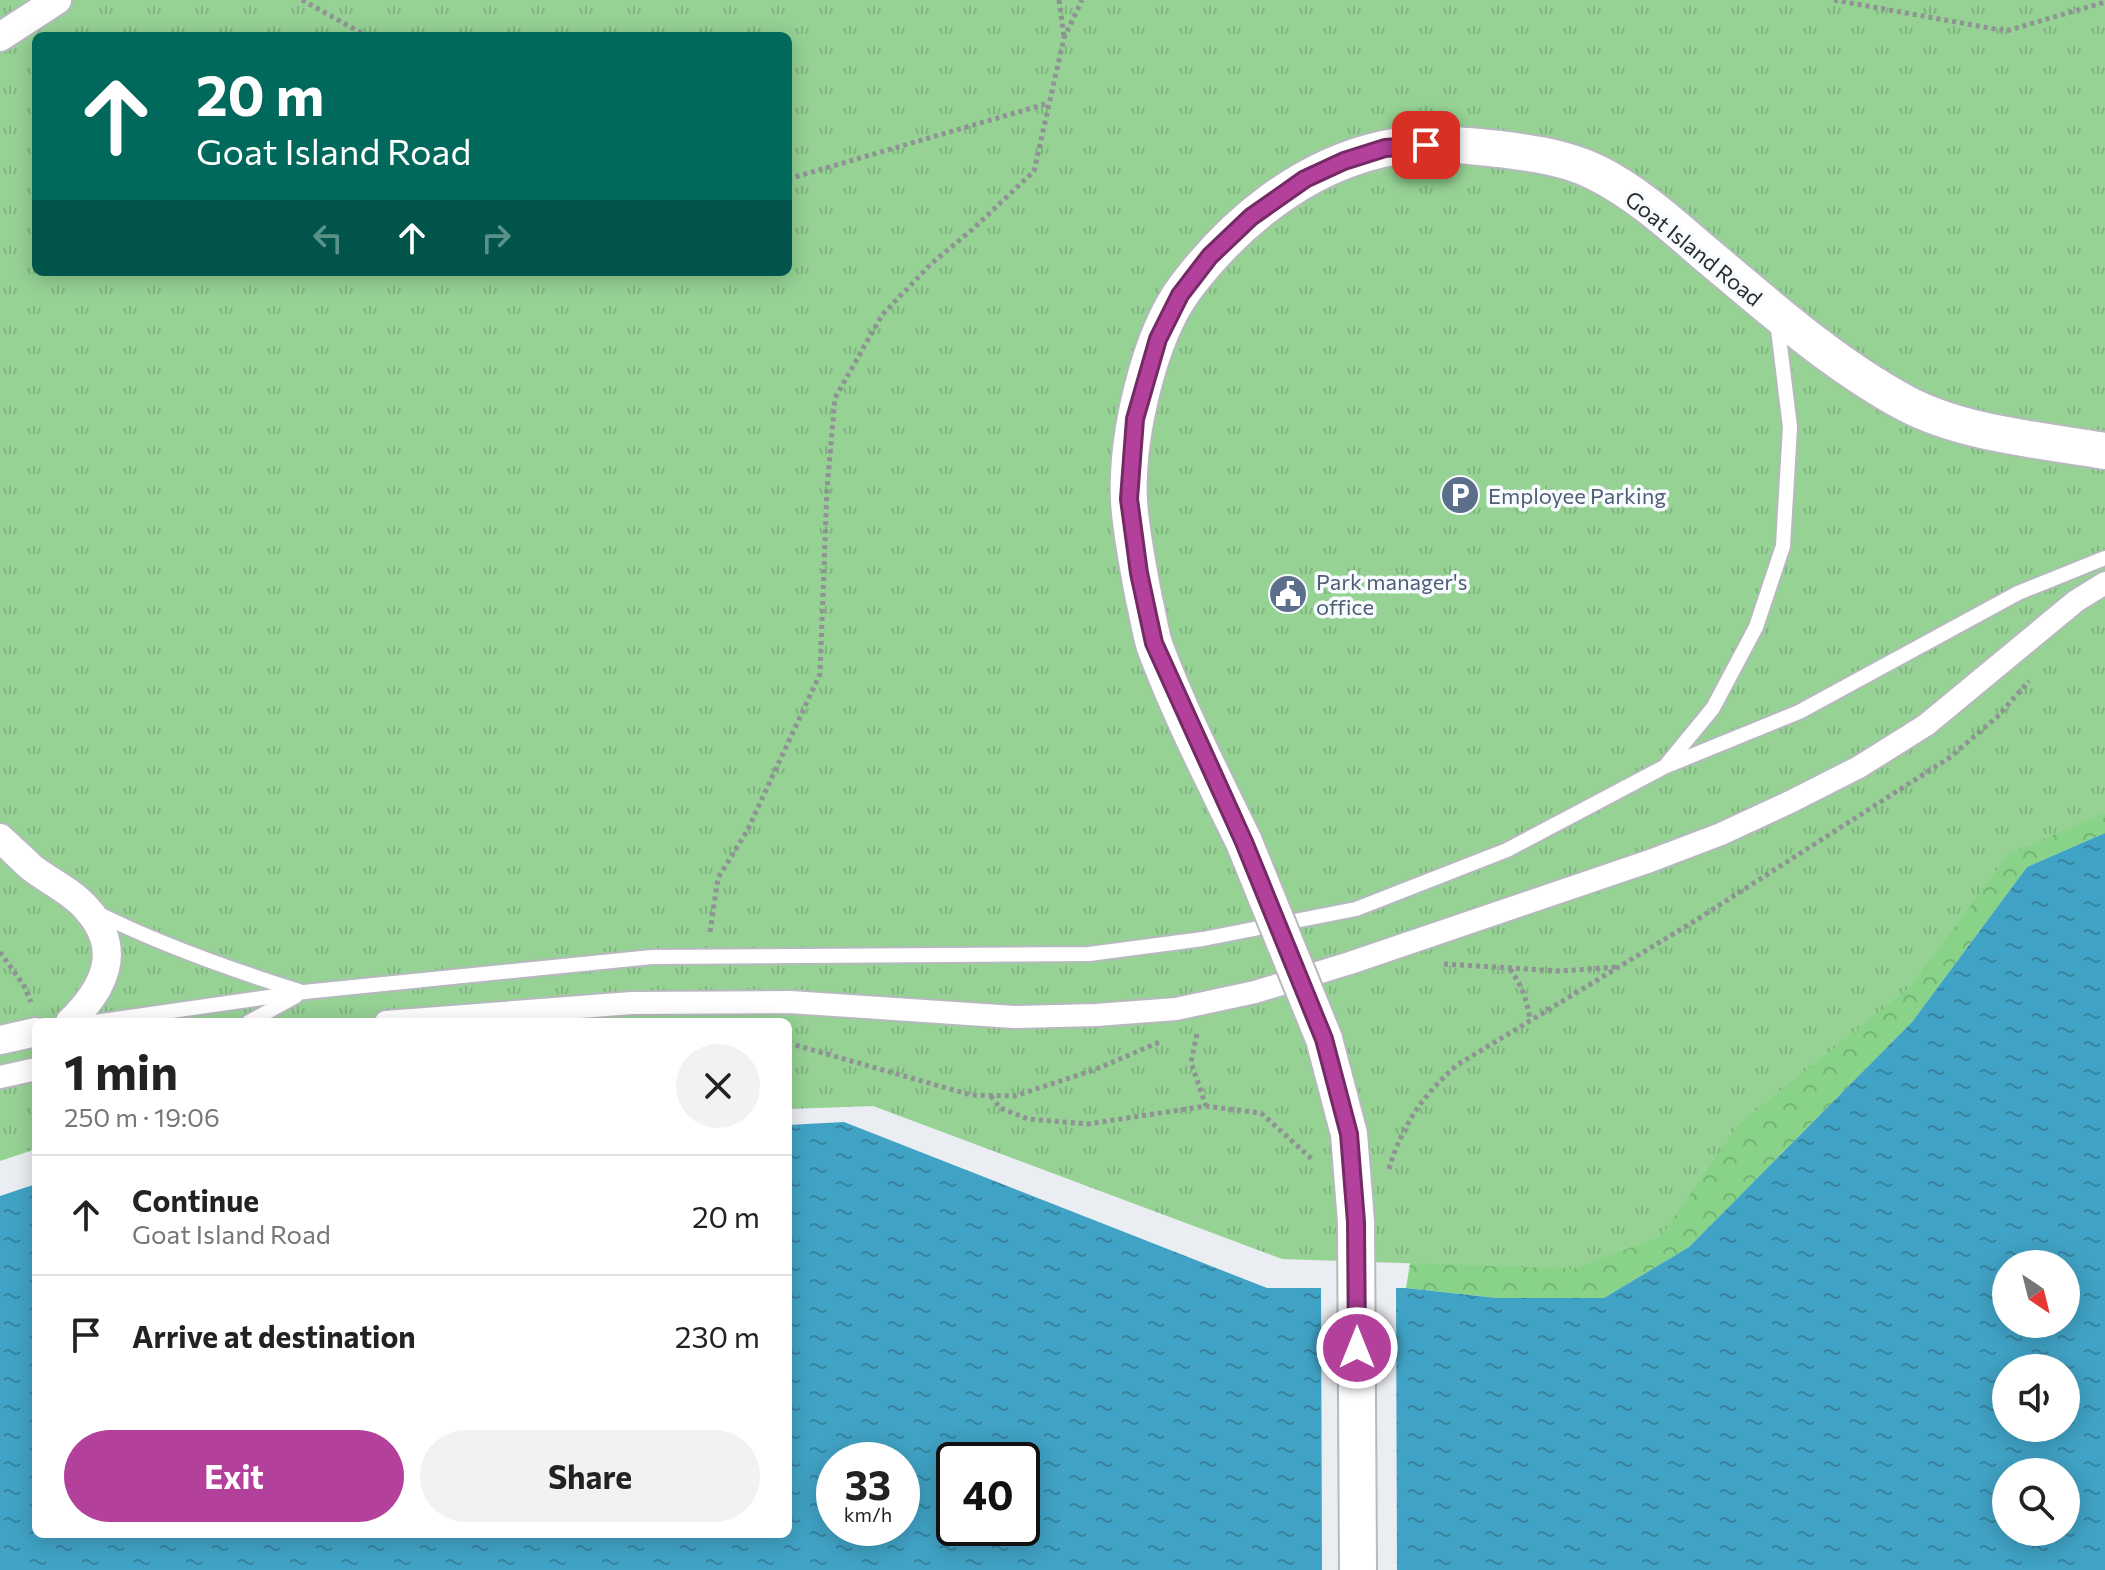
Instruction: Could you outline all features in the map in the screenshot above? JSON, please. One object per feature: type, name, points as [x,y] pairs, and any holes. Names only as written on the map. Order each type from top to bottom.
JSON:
[{"type":"street","points":[[0,37],[47,6]]},
{"type":"street","points":[[0,49],[47,6]]},
{"type":"street","name":"Goat Island Road","points":[[1358,1570],[1356,1222],[1349,1134],[1324,1039],[1244,842],[1154,643],[1139,573],[1129,499],[1135,419],[1158,339],[1180,295],[1210,256],[1251,217],[1305,179],[1344,161],[1385,148],[1426,145],[1481,147],[1545,155],[1594,172],[1652,208],[1776,313],[1844,364],[1908,405],[1984,432],[2105,451]]},
{"type":"street","points":[[438,1018],[647,1002],[790,1002],[1014,1017],[1096,1015],[1176,1009],[1255,992],[1650,861],[1721,834],[1792,801],[1859,767],[1926,725],[2076,601],[2105,583]]},
{"type":"street","points":[[0,838],[31,867],[86,907],[102,930],[107,955],[104,978],[90,1003],[74,1018]]},
{"type":"street","points":[[0,1040],[32,1023]]},
{"type":"street","points":[[0,1077],[32,1070]]},
{"type":"lane","points":[[1664,767],[1713,708],[1756,627],[1783,546],[1790,427],[1776,313]]},
{"type":"lane","points":[[123,1018],[304,992],[652,957],[1089,954],[1203,939],[1356,909],[1507,850],[1664,767],[1799,712],[2018,593],[2105,558]]},
{"type":"lane","points":[[86,907],[225,968],[304,992]]},
{"type":"lane","points":[[256,1018],[304,992]]},
{"type":"path","points":[[302,0],[360,32]]},
{"type":"path","points":[[1059,0],[1064,38]]},
{"type":"path","points":[[706,956],[718,878],[747,831],[820,674],[827,489],[835,398],[882,315],[931,264],[1034,171],[1064,38],[1082,0]]},
{"type":"path","points":[[1834,0],[2006,31],[2105,2]]},
{"type":"path","points":[[792,178],[1049,103]]},
{"type":"path","points":[[1385,1182],[1397,1143],[1414,1110],[1434,1085],[1457,1065],[1620,967],[1949,758],[1997,717],[2038,670]]},
{"type":"path","points":[[0,952],[23,984],[34,1018]]},
{"type":"path","points":[[1437,964],[1561,971],[1620,967]]},
{"type":"path","points":[[1509,968],[1528,1002],[1530,1020]]},
{"type":"path","points":[[1198,1026],[1191,1062],[1206,1106]]},
{"type":"path","points":[[990,1095],[1000,1108],[1028,1119],[1088,1124],[1206,1106],[1261,1113],[1321,1167]]},
{"type":"green space","points":[[0,0],[2105,0],[2105,813],[2009,854],[1910,987],[1739,1124],[1661,1236],[1574,1269],[1282,1259],[873,1106],[792,1109],[792,1018],[32,1018],[32,1150],[0,1161]]},
{"type":"green space","points":[[2105,657],[2105,833],[2027,867],[1912,1022],[1689,1247],[1604,1298],[1497,1298],[1406,1288],[1418,1216]]},
{"type":"water","points":[[2105,833],[2105,1570],[0,1570],[0,1196],[32,1185],[32,1538],[792,1538],[792,1125],[844,1122],[1267,1288],[1406,1288],[1497,1298],[1604,1298],[1689,1247],[1912,1022],[2027,867]]},
{"type":"pier","points":[[1321,1284],[1396,1284],[1397,1570],[1322,1570]]},
{"type":"place","name":"Employee Parking","points":[[1460,495]]},
{"type":"place","name":"Park manager's office","points":[[1288,594]]},
{"type":"route","points":[[1357,1348],[1356,1222],[1349,1134],[1324,1039],[1244,842],[1154,643],[1139,573],[1129,499],[1135,419],[1158,339],[1180,295],[1210,256],[1251,217],[1305,179],[1344,161],[1385,148],[1426,145]]}]
